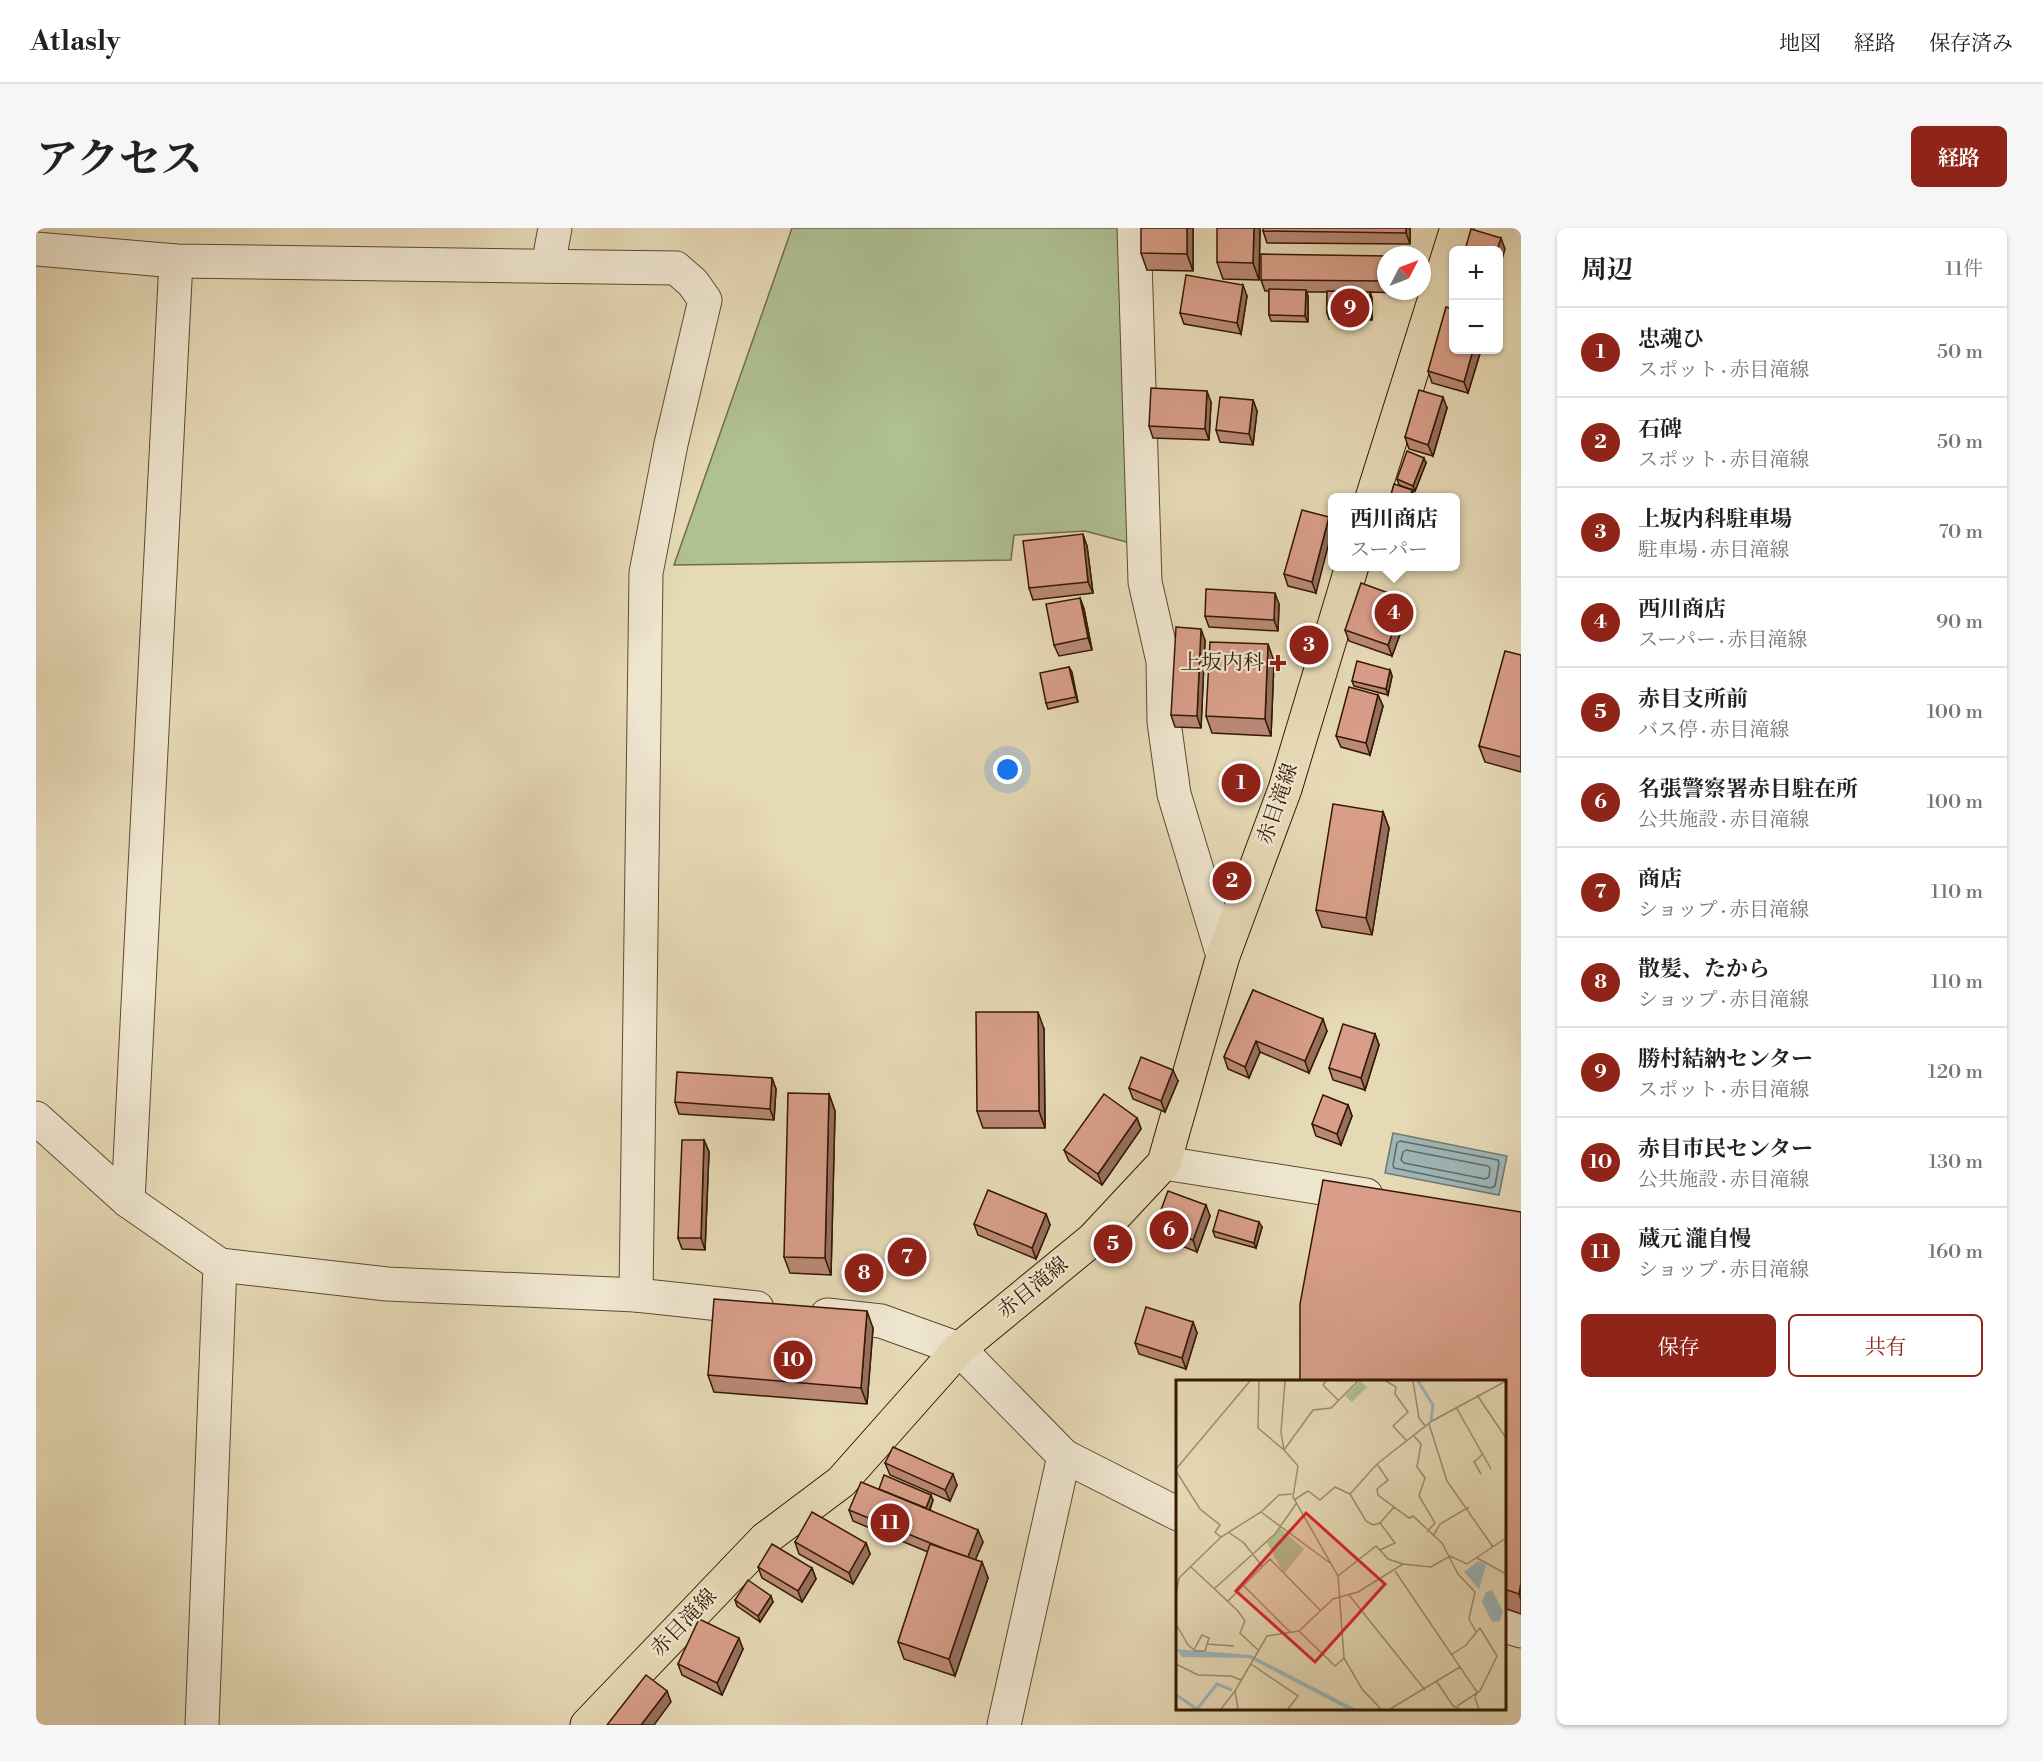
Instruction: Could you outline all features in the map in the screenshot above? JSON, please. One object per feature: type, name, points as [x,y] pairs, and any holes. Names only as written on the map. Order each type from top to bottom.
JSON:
[{"type":"main road","points":[[1374,493],[1457,228]]},
{"type":"main road","name":"赤目滝線","points":[[587,1725],[765,1539],[841,1482],[959,1349],[1093,1239],[1164,1163],[1223,956],[1285,789],[1351,571]]},
{"type":"street","points":[[548,266],[555,228]]},
{"type":"street","points":[[1134,228],[1145,582],[1163,661],[1164,722],[1174,794],[1223,956]]},
{"type":"street","points":[[36,249],[176,261],[676,268],[693,283],[705,300],[671,444],[646,573],[636,1295]]},
{"type":"street","points":[[128,1201],[176,261]]},
{"type":"street","points":[[36,1118],[128,1201],[220,1266],[387,1284],[636,1295],[881,1321],[959,1349],[1064,1456],[1176,1513]]},
{"type":"street","points":[[1164,1163],[1394,1200]]},
{"type":"street","points":[[202,1725],[220,1266]]},
{"type":"street","points":[[1004,1725],[1064,1456]]},
{"type":"street","points":[[1506,1627],[1521,1631]]},
{"type":"green space","points":[[792,228],[1124,228],[1134,544],[1085,531],[1014,535],[1011,560],[674,565]]},
{"type":"water","points":[[1393,1133],[1507,1156],[1499,1195],[1385,1173]]},
{"type":"building","points":[[1141,228],[1187,228],[1187,254],[1141,253]]},
{"type":"building","points":[[1217,228],[1254,228],[1253,263],[1217,262]]},
{"type":"building","points":[[1263,228],[1406,228],[1406,233],[1263,231]]},
{"type":"building","points":[[1471,229],[1501,238],[1498,246],[1466,246]]},
{"type":"building","points":[[1261,254],[1377,256],[1377,281],[1261,280]]},
{"type":"building","points":[[1186,275],[1243,285],[1237,323],[1180,313]]},
{"type":"building","points":[[1269,289],[1306,290],[1305,316],[1269,315]]},
{"type":"building","points":[[1327,291],[1370,292],[1370,314],[1327,313]]},
{"type":"building","points":[[1446,307],[1449,308],[1449,354],[1472,354],[1464,382],[1428,371]]},
{"type":"building","points":[[1151,388],[1207,391],[1205,429],[1149,426]]},
{"type":"building","points":[[1419,390],[1443,397],[1428,445],[1405,437]]},
{"type":"building","points":[[1220,397],[1253,400],[1249,434],[1216,430]]},
{"type":"building","points":[[1407,451],[1424,458],[1413,486],[1397,479]]},
{"type":"building","points":[[1394,484],[1412,490],[1411,493],[1391,493]]},
{"type":"building","points":[[1302,510],[1328,517],[1312,582],[1284,574]]},
{"type":"building","points":[[1083,534],[1088,582],[1029,588],[1023,541]]},
{"type":"building","points":[[1361,583],[1405,599],[1388,645],[1345,630]]},
{"type":"building","points":[[1206,589],[1275,593],[1274,620],[1205,616]]},
{"type":"building","points":[[1080,598],[1088,638],[1054,645],[1046,604]]},
{"type":"building","points":[[1176,627],[1201,629],[1197,716],[1171,715]]},
{"type":"building","points":[[1210,642],[1268,644],[1265,719],[1206,716]]},
{"type":"building","points":[[1505,651],[1521,655],[1521,757],[1479,746]]},
{"type":"building","points":[[1357,661],[1390,670],[1386,689],[1352,681]]},
{"type":"building","points":[[1069,667],[1076,697],[1046,703],[1040,673]]},
{"type":"building","points":[[1349,687],[1378,695],[1366,743],[1336,736]]},
{"type":"building","points":[[1333,804],[1383,812],[1366,918],[1316,910]]},
{"type":"building","points":[[1253,990],[1323,1019],[1305,1061],[1256,1041],[1245,1067],[1224,1057]]},
{"type":"building","points":[[976,1012],[1038,1012],[1039,1111],[977,1111]]},
{"type":"building","points":[[1343,1024],[1375,1034],[1361,1078],[1329,1068]]},
{"type":"building","points":[[1141,1057],[1173,1070],[1161,1101],[1129,1088]]},
{"type":"building","points":[[677,1072],[772,1078],[770,1109],[675,1102]]},
{"type":"building","points":[[788,1093],[829,1094],[825,1258],[784,1257]]},
{"type":"building","points":[[1104,1094],[1137,1118],[1098,1174],[1064,1150]]},
{"type":"building","points":[[1323,1095],[1348,1105],[1337,1134],[1312,1124]]},
{"type":"building","points":[[682,1140],[704,1140],[701,1238],[678,1238]]},
{"type":"building","points":[[1323,1180],[1521,1212],[1521,1582],[1519,1594],[1506,1590],[1506,1380],[1300,1380],[1300,1304]]},
{"type":"building","points":[[988,1190],[1046,1214],[1032,1248],[974,1224]]},
{"type":"building","points":[[1168,1191],[1206,1205],[1193,1240],[1155,1226]]},
{"type":"building","points":[[1219,1210],[1259,1222],[1254,1243],[1213,1231]]},
{"type":"building","points":[[714,1299],[867,1311],[861,1388],[708,1375]]},
{"type":"building","points":[[1146,1307],[1193,1322],[1182,1358],[1135,1343]]},
{"type":"building","points":[[893,1447],[953,1474],[945,1490],[885,1463]]},
{"type":"building","points":[[884,1475],[931,1495],[926,1508],[879,1489]]},
{"type":"building","points":[[861,1482],[978,1530],[968,1557],[849,1510]]},
{"type":"building","points":[[812,1512],[866,1543],[849,1573],[795,1542]]},
{"type":"building","points":[[772,1544],[812,1568],[798,1591],[758,1567]]},
{"type":"building","points":[[930,1544],[982,1562],[949,1659],[898,1642]]},
{"type":"building","points":[[748,1580],[771,1596],[758,1616],[735,1600]]},
{"type":"building","points":[[699,1619],[739,1638],[717,1683],[678,1664]]},
{"type":"building","points":[[646,1675],[667,1691],[641,1725],[607,1725]]},
{"type":"place","name":"勝村結納センター","points":[[1350,308]]},
{"type":"place","name":"西川商店","points":[[1394,613]]},
{"type":"place","name":"上坂内科駐車場","points":[[1309,645]]},
{"type":"place","name":"上坂内科","points":[[1278,663]]},
{"type":"place","name":"忠魂ひ","points":[[1241,783]]},
{"type":"place","name":"石碑","points":[[1232,881]]},
{"type":"place","name":"名張警察署赤目駐在所","points":[[1169,1230]]},
{"type":"place","name":"赤目支所前","points":[[1113,1244]]},
{"type":"place","name":"商店","points":[[907,1257]]},
{"type":"place","name":"散髪、たから","points":[[864,1273]]},
{"type":"place","name":"赤目市民センター","points":[[793,1360]]},
{"type":"place","name":"蔵元 瀧自慢","points":[[890,1523]]}]
